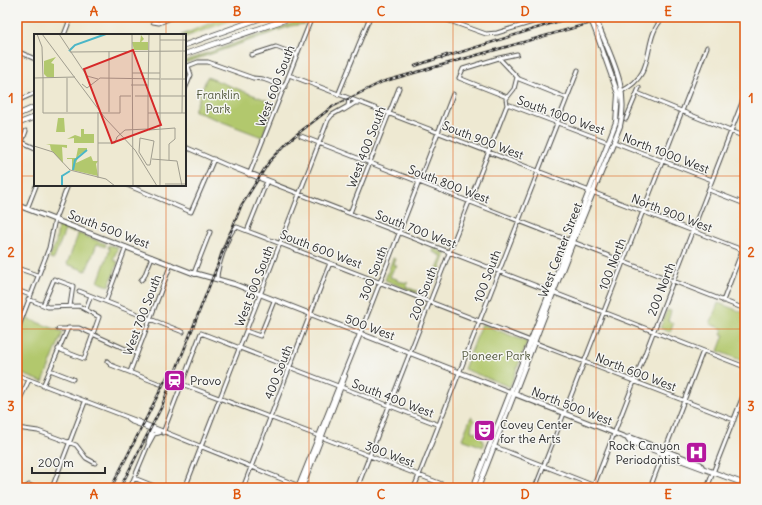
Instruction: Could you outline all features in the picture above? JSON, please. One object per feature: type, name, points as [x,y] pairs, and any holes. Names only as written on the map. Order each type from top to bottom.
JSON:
[{"type":"highway","points":[[186,45],[264,17]]},
{"type":"highway","points":[[186,54],[294,17]]},
{"type":"highway","points":[[17,115],[34,107]]},
{"type":"highway","points":[[17,124],[34,117]]},
{"type":"main road","name":"West Center Street","points":[[590,17],[617,71],[622,91],[623,116],[614,142],[590,192]]},
{"type":"main road","name":"West Center Street","points":[[478,488],[492,446],[571,242],[616,120],[618,106],[617,90],[598,33],[595,17]]},
{"type":"main road","points":[[616,120],[619,116],[622,91]]},
{"type":"main road","name":"South 500 West","points":[[17,205],[194,273],[216,280],[222,280]]},
{"type":"main road","name":"South 500 West","points":[[194,273],[222,280]]},
{"type":"main road","name":"500 West","points":[[222,280],[512,394]]},
{"type":"main road","name":"300 South","points":[[301,487],[360,334]]},
{"type":"main road","name":"North 500 West","points":[[512,394],[627,438],[630,437],[664,452],[700,464],[702,467],[745,484]]},
{"type":"main road","name":"West Center Street","points":[[473,488],[492,446]]},
{"type":"street","points":[[64,34],[71,17]]},
{"type":"street","points":[[120,17],[127,19]]},
{"type":"street","points":[[153,22],[159,23],[173,17]]},
{"type":"street","name":"West 600 South","points":[[251,174],[312,17]]},
{"type":"street","points":[[339,94],[370,17]]},
{"type":"street","points":[[439,17],[486,34],[497,33],[549,17]]},
{"type":"street","points":[[622,91],[633,85],[641,77],[656,27],[664,17]]},
{"type":"street","points":[[251,55],[276,46],[297,55]]},
{"type":"street","name":"100 North","points":[[535,488],[707,48]]},
{"type":"street","points":[[17,51],[34,59]]},
{"type":"street","points":[[507,97],[459,78],[463,69],[517,54]]},
{"type":"street","points":[[499,58],[517,78],[567,98]]},
{"type":"street","points":[[186,87],[191,75],[186,67],[198,62],[213,63],[253,78],[263,79],[285,87]]},
{"type":"street","name":"100 South","points":[[414,488],[578,70]]},
{"type":"street","name":"South 900 West","points":[[289,75],[590,192]]},
{"type":"street","points":[[507,105],[507,97],[514,89],[517,78]]},
{"type":"street","name":"West 400 South","points":[[350,213],[398,88]]},
{"type":"street","points":[[626,119],[639,88]]},
{"type":"street","points":[[17,101],[34,93]]},
{"type":"street","points":[[637,93],[745,137]]},
{"type":"street","name":"South 900 West","points":[[339,94],[359,103],[366,104]]},
{"type":"street","name":"300 South","points":[[360,334],[453,94]]},
{"type":"street","name":"200 North","points":[[594,487],[745,96]]},
{"type":"street","name":"West 500 South","points":[[185,488],[319,143],[330,117],[349,105],[349,99]]},
{"type":"street","points":[[343,110],[359,103]]},
{"type":"street","name":"South 1000 West","points":[[507,105],[558,122],[608,142]]},
{"type":"street","name":"200 South","points":[[357,488],[507,105]]},
{"type":"street","points":[[739,111],[745,114]]},
{"type":"street","points":[[17,155],[26,131]]},
{"type":"street","name":"South 800 West","points":[[301,136],[745,309]]},
{"type":"street","points":[[22,142],[34,148]]},
{"type":"street","name":"North 1000 West","points":[[614,142],[712,180]]},
{"type":"street","name":"South 700 West","points":[[186,147],[745,367]]},
{"type":"street","points":[[129,186],[191,212],[214,159]]},
{"type":"street","name":"South 700 West","points":[[251,174],[274,183]]},
{"type":"street","points":[[247,231],[267,181]]},
{"type":"street","points":[[28,209],[36,186]]},
{"type":"street","points":[[17,331],[37,275],[50,245],[55,219],[68,186]]},
{"type":"street","name":"North 1000 West","points":[[709,190],[745,204]]},
{"type":"street","name":"North 900 West","points":[[590,192],[744,250]]},
{"type":"street","name":"South 600 West","points":[[217,278],[217,270],[233,229],[237,227],[532,341]]},
{"type":"street","points":[[194,273],[210,232]]},
{"type":"street","points":[[723,301],[744,250],[745,243]]},
{"type":"street","points":[[106,301],[126,247]]},
{"type":"street","points":[[141,280],[144,277],[152,257]]},
{"type":"street","name":"400 South","points":[[243,488],[330,263]]},
{"type":"street","name":"West 700 South","points":[[130,372],[172,264]]},
{"type":"street","points":[[17,268],[37,275]]},
{"type":"street","points":[[43,305],[54,279],[73,286],[70,306]]},
{"type":"street","points":[[17,290],[30,295]]},
{"type":"street","points":[[79,291],[183,332]]},
{"type":"street","points":[[86,309],[90,298]]},
{"type":"street","points":[[28,299],[49,307],[79,306],[99,317],[84,359],[58,349]]},
{"type":"street","points":[[246,331],[260,336],[274,301]]},
{"type":"street","points":[[58,329],[79,328],[92,336],[137,354]]},
{"type":"street","points":[[43,386],[66,329]]},
{"type":"street","name":"South 400 West","points":[[182,384],[202,333],[439,425]]},
{"type":"street","name":"North 600 West","points":[[532,341],[734,420]]},
{"type":"street","points":[[650,488],[703,351]]},
{"type":"street","points":[[107,360],[111,364],[160,384]]},
{"type":"street","points":[[50,370],[73,379]]},
{"type":"street","points":[[17,375],[301,487]]},
{"type":"street","points":[[18,403],[29,380]]},
{"type":"street","points":[[163,433],[182,384]]},
{"type":"street","name":"300 West","points":[[182,384],[452,488]]},
{"type":"street","points":[[707,488],[745,391]]},
{"type":"street","points":[[52,488],[85,402]]},
{"type":"street","points":[[127,418],[132,422],[159,433]]},
{"type":"street","points":[[17,428],[38,431],[78,446],[86,458],[95,462]]},
{"type":"street","points":[[148,445],[152,430]]},
{"type":"street","points":[[130,488],[154,434],[163,433]]},
{"type":"street","points":[[492,446],[594,487],[600,488]]},
{"type":"street","points":[[134,478],[159,488]]},
{"type":"street","points":[[25,488],[30,485],[35,488]]},
{"type":"green space","points":[[225,17],[241,17],[186,37],[186,34],[184,34]]},
{"type":"green space","points":[[307,18],[305,24],[291,26],[186,63],[186,61]]},
{"type":"green space","name":"Franklin Park","points":[[207,77],[274,103],[262,137],[194,111]]},
{"type":"green space","points":[[58,226],[74,231],[73,233],[65,230],[54,259],[49,258],[56,242]]},
{"type":"green space","points":[[77,233],[106,244],[105,247],[97,244],[86,271],[67,264],[78,235],[76,234]]},
{"type":"green space","points":[[109,245],[118,247],[113,260],[118,262],[109,286],[98,282],[110,249],[108,248]]},
{"type":"green space","points":[[434,248],[446,254],[435,282],[432,281],[442,256],[433,252]]},
{"type":"green space","points":[[393,258],[395,259],[393,264],[397,266],[393,270],[390,277],[397,279],[397,281],[408,283],[406,287],[417,291],[416,293],[385,280]]},
{"type":"green space","points":[[718,303],[745,313],[745,362],[718,351],[724,335],[721,334],[723,329],[710,324]]},
{"type":"green space","points":[[667,310],[671,311],[668,321],[673,324],[670,332],[660,328]]},
{"type":"green space","points":[[26,318],[63,332],[43,382],[17,372],[17,340]]},
{"type":"green space","name":"Pioneer Park","points":[[482,324],[527,342],[510,387],[464,369]]},
{"type":"green space","points":[[471,417],[475,421],[472,424],[471,431],[480,433],[484,444],[483,447],[462,439]]},
{"type":"railway","points":[[442,58],[572,17]]},
{"type":"railway","points":[[120,488],[161,408],[241,206],[269,162],[292,138],[332,107],[382,82],[612,17]]},
{"type":"railway","points":[[415,66],[447,55]]},
{"type":"railway","points":[[111,488],[168,375]]},
{"type":"place","name":"Provo","points":[[175,380]]},
{"type":"place","name":"Covey Center for the Arts","points":[[485,431]]},
{"type":"place","name":"Rock Canyon Periodontist","points":[[696,452]]}]
